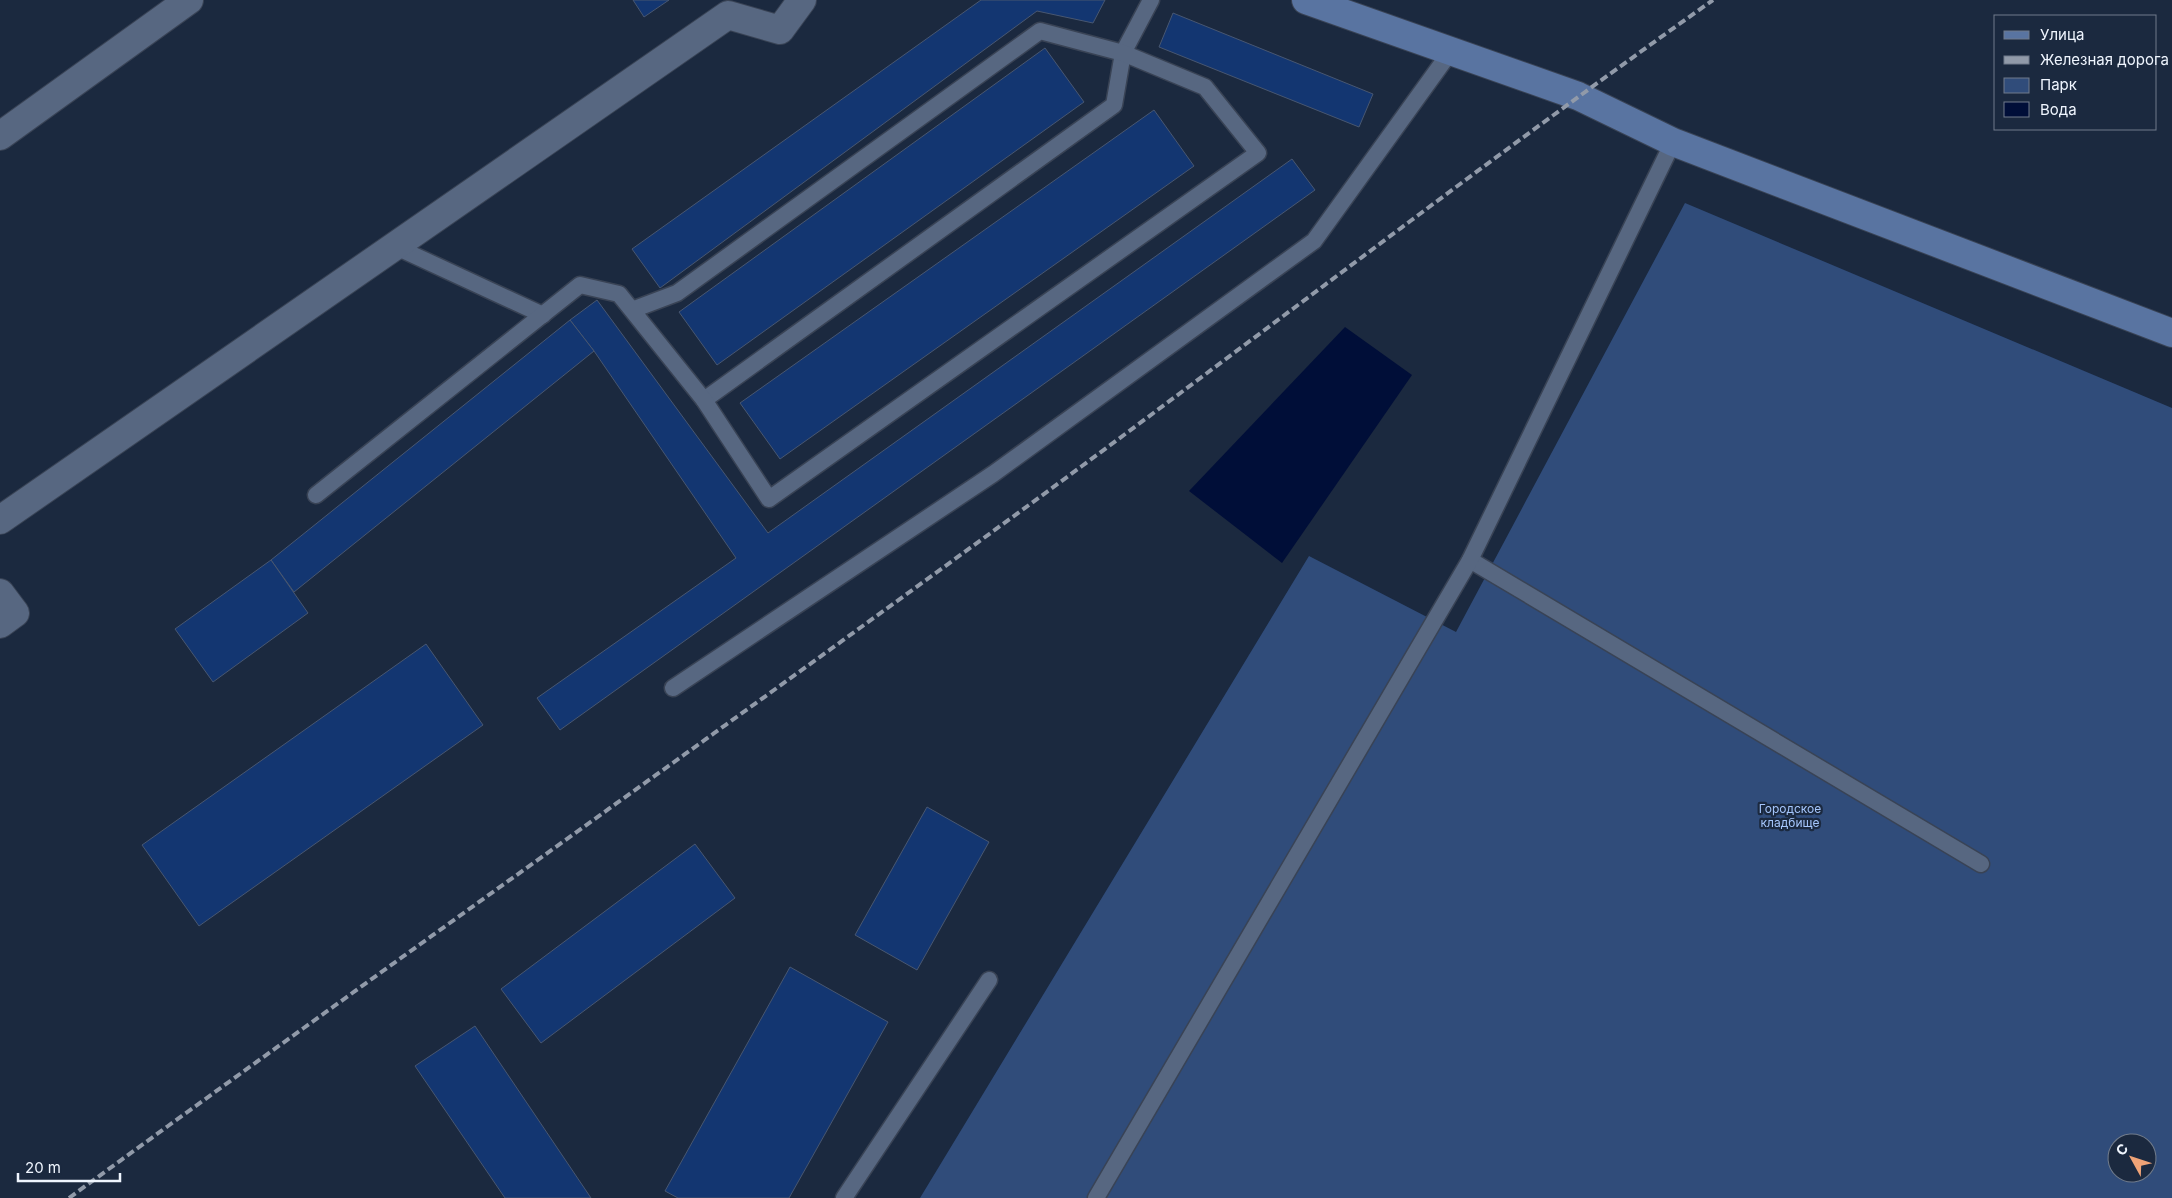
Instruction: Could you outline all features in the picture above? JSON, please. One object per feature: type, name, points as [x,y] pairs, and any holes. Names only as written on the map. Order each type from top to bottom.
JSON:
[{"type":"main road","points":[[1306,0],[1578,96],[1673,142],[2172,333]]},
{"type":"street","points":[[0,136],[189,0]]},
{"type":"street","points":[[0,520],[728,15],[780,30],[802,0]]},
{"type":"street","points":[[0,593],[15,613],[0,624]]},
{"type":"lane","points":[[704,400],[1114,104],[1123,53],[1151,0]]},
{"type":"lane","points":[[316,495],[580,285],[619,294],[704,400],[769,499],[1258,153],[1205,87],[1123,53],[1040,31],[677,293],[632,310]]},
{"type":"lane","points":[[673,688],[993,474],[1314,240],[1451,51]]},
{"type":"lane","points":[[1096,1198],[1470,560],[1673,142]]},
{"type":"lane","points":[[394,246],[542,314]]},
{"type":"lane","points":[[1470,560],[1981,864]]},
{"type":"lane","points":[[844,1198],[989,980]]},
{"type":"green space","name":"Городское кладбище","points":[[1685,203],[2172,408],[2172,1198],[920,1198],[1309,556],[1456,632]]},
{"type":"water","points":[[1345,327],[1412,375],[1282,563],[1189,491]]},
{"type":"building","points":[[633,0],[669,0],[644,17]]},
{"type":"building","points":[[981,0],[1105,0],[1093,23],[1037,11],[660,288],[632,249]]},
{"type":"building","points":[[1173,13],[1373,94],[1359,127],[1159,47]]},
{"type":"building","points":[[1045,48],[1084,102],[717,365],[679,312]]},
{"type":"building","points":[[1154,110],[1194,166],[780,459],[740,403]]},
{"type":"building","points":[[1292,159],[1315,190],[560,730],[537,698],[736,558],[594,351],[570,320],[597,300],[768,533]]},
{"type":"building","points":[[570,320],[594,351],[294,592],[271,560]]},
{"type":"building","points":[[271,560],[308,613],[213,682],[175,629]]},
{"type":"building","points":[[426,644],[483,725],[199,926],[142,845]]},
{"type":"building","points":[[927,807],[989,842],[917,970],[855,935]]},
{"type":"building","points":[[695,844],[735,898],[541,1043],[501,989]]},
{"type":"building","points":[[790,967],[888,1022],[789,1198],[678,1198],[665,1191]]},
{"type":"building","points":[[475,1026],[591,1198],[505,1198],[415,1066]]},
{"type":"railway","points":[[69,1198],[981,540],[1529,133],[1713,0]]}]
